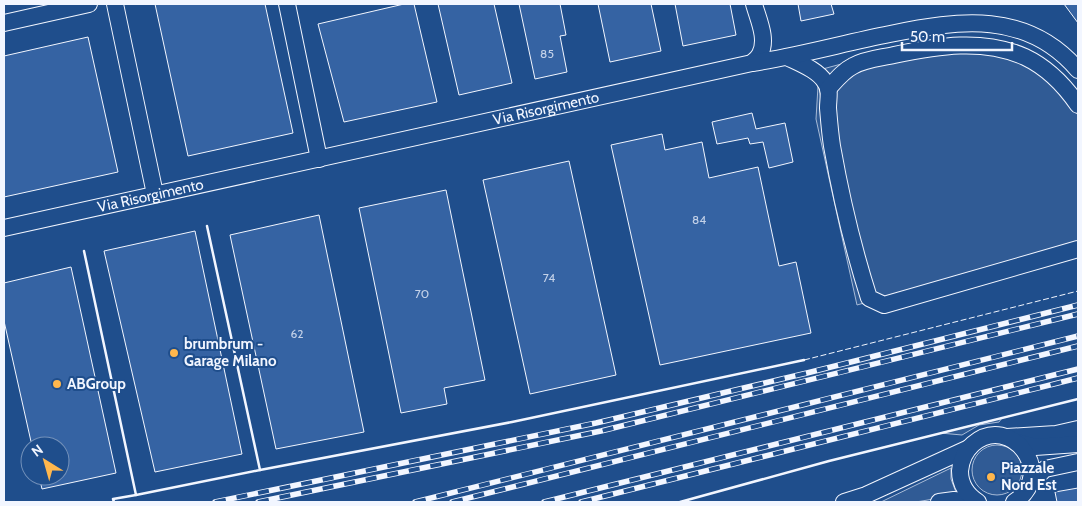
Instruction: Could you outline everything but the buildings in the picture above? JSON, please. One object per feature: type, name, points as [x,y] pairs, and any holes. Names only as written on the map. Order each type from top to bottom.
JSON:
[{"type":"street","points":[[4,23],[89,4]]},
{"type":"street","points":[[115,4],[155,194]]},
{"type":"street","points":[[287,4],[319,159]]},
{"type":"street","points":[[752,63],[760,55],[763,35],[754,4]]},
{"type":"street","name":"Via Risorgimento","points":[[4,228],[752,63],[932,26],[977,23],[1009,27],[1033,36],[1053,48],[1078,70]]},
{"type":"street","points":[[828,89],[840,75],[854,65],[923,49],[954,45],[999,49],[1031,60],[1059,83],[1078,105]]},
{"type":"street","points":[[787,57],[824,79],[828,89],[832,144],[846,212],[868,298],[884,306],[1078,249]]},
{"type":"street","points":[[1012,440],[1056,434],[1078,428]]},
{"type":"street","points":[[844,502],[866,495],[969,448],[977,441],[986,437],[997,435],[1035,447],[1078,445]]},
{"type":"street","points":[[1012,440],[1027,452],[1032,464],[1031,477]]},
{"type":"street","points":[[1014,502],[1025,493],[1039,461],[1078,445]]},
{"type":"street","points":[[969,448],[960,465],[960,474],[966,492],[976,502]]},
{"type":"street","points":[[1031,477],[1045,469],[1078,462]]},
{"type":"street","points":[[939,502],[954,500],[976,502]]},
{"type":"shaded area","points":[[993,43],[1078,98],[1078,241],[857,305],[816,119],[819,70],[871,56]]},
{"type":"shaded area","points":[[1002,418],[999,422],[979,425],[962,435],[940,433]]},
{"type":"shaded area","points":[[997,445],[1007,447],[1015,452],[1020,460],[1022,470],[1020,480],[1015,488],[1007,493],[997,495],[987,493],[979,488],[974,480],[972,470],[974,460],[979,452],[987,447]]},
{"type":"shaded area","points":[[951,468],[951,479],[957,495],[916,502],[881,502]]},
{"type":"railway","points":[[215,502],[596,423],[807,373],[1078,305]]},
{"type":"railway","points":[[258,502],[601,431],[1078,314]]},
{"type":"railway","points":[[415,502],[1078,336]]},
{"type":"railway","points":[[452,502],[1078,346]]},
{"type":"railway","points":[[544,502],[1078,369]]},
{"type":"railway","points":[[581,502],[1078,378]]},
{"type":"fence","points":[[804,360],[1078,291]]},
{"type":"wall","points":[[84,251],[136,495],[260,470],[207,226]]},
{"type":"wall","points":[[260,470],[512,422],[804,360]]},
{"type":"wall","points":[[680,502],[829,461],[1078,399]]},
{"type":"wall","points":[[114,502],[113,499],[136,495]]},
{"type":"place","name":"brumbrum - Garage Milano","points":[[174,353]]},
{"type":"place","name":"ABGroup","points":[[57,384]]},
{"type":"place","name":"Piazzale Nord Est","points":[[991,477]]}]
